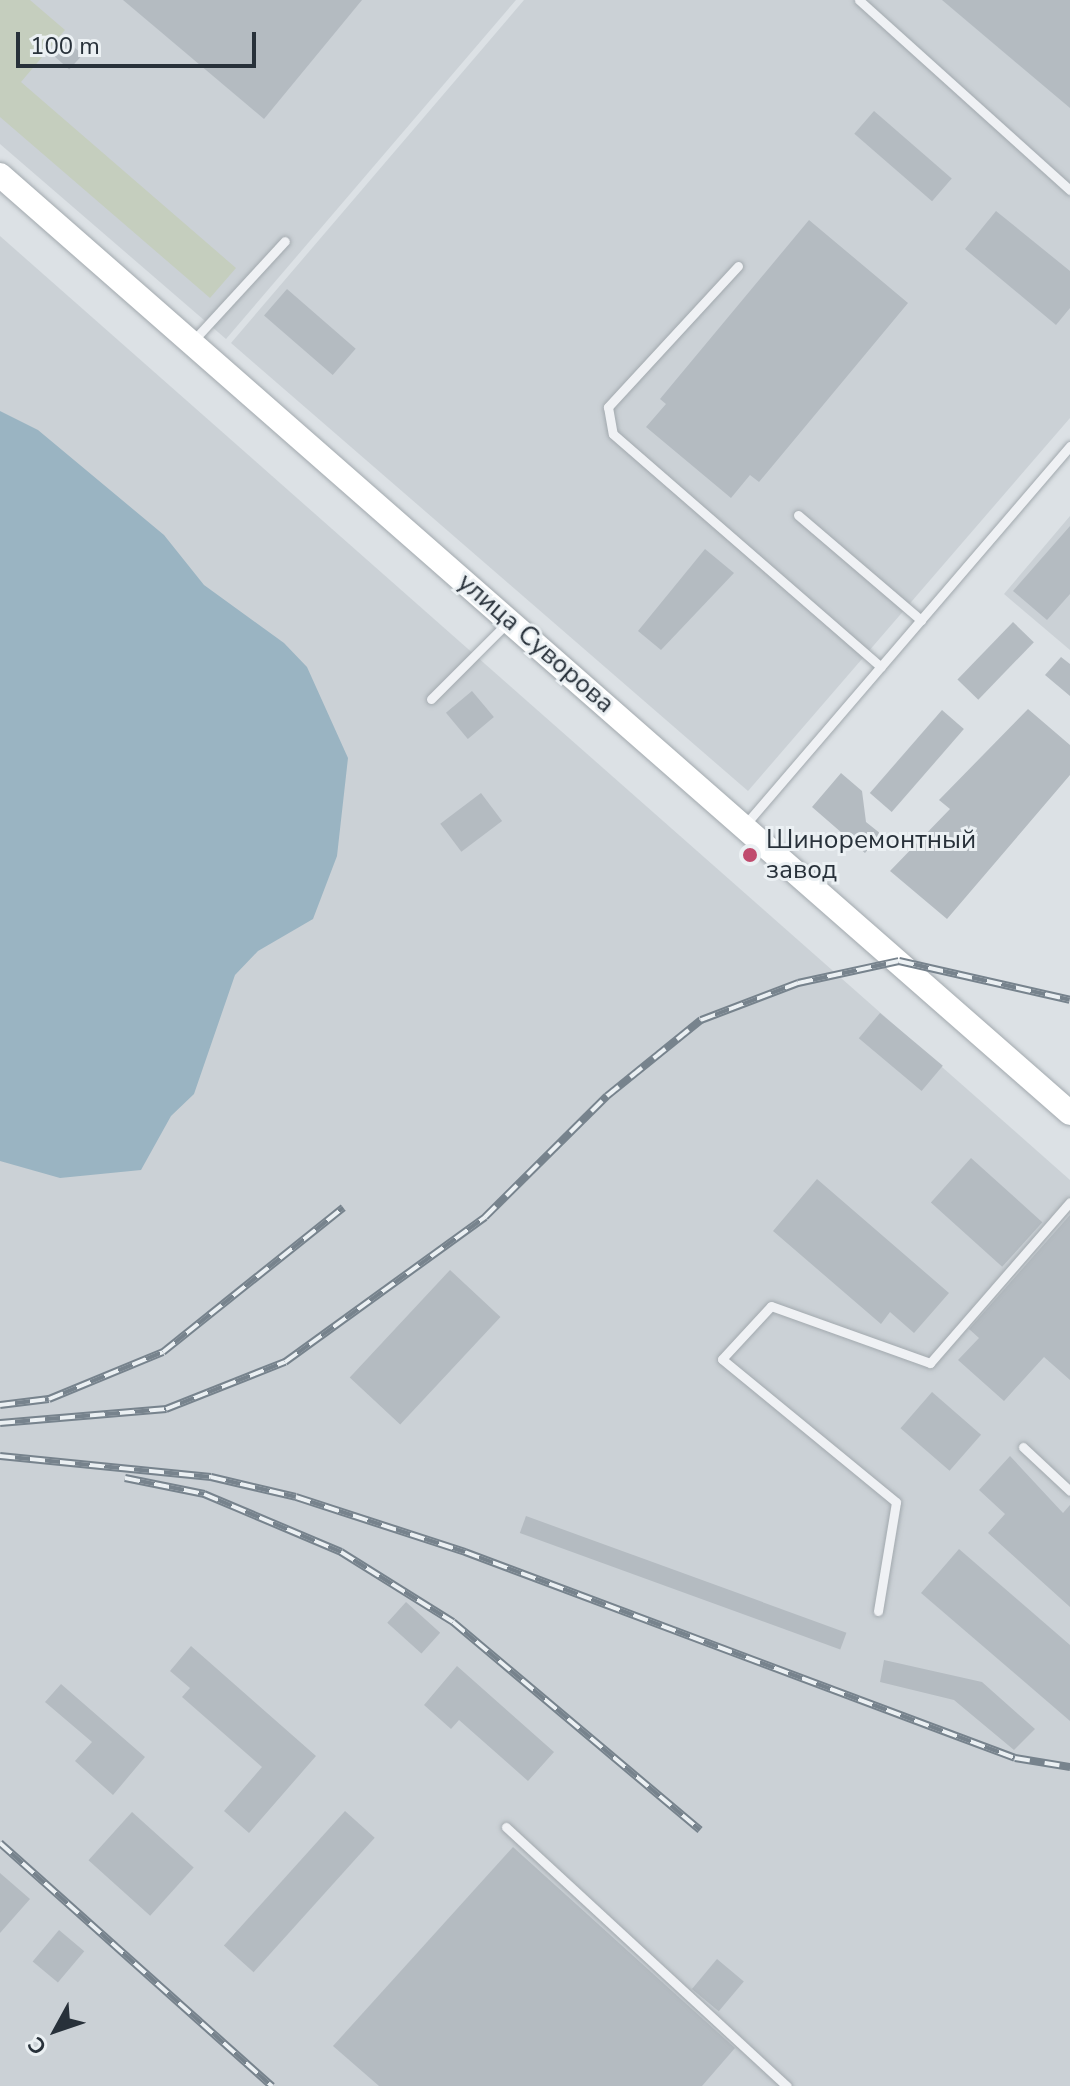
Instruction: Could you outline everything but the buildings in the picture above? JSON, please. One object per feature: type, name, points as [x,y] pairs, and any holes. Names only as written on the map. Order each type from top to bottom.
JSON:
[{"type":"main road","name":"улица Суворова","points":[[0,175],[1070,1113]]},
{"type":"lane","points":[[859,0],[1070,190]]},
{"type":"lane","points":[[192,342],[285,241]]},
{"type":"lane","points":[[738,266],[608,407],[613,434],[881,667]]},
{"type":"lane","points":[[744,826],[1070,446]]},
{"type":"lane","points":[[798,515],[921,620]]},
{"type":"lane","points":[[431,699],[509,621]]},
{"type":"lane","points":[[878,1611],[896,1502],[722,1359],[771,1306],[930,1363],[1070,1202]]},
{"type":"lane","points":[[1023,1447],[1070,1491]]},
{"type":"lane","points":[[506,1827],[787,2086]]},
{"type":"shaded area","points":[[0,0],[516,0],[226,339],[0,144]]},
{"type":"shaded area","points":[[524,0],[1070,0],[1070,418],[748,791],[231,343]]},
{"type":"shaded area","points":[[0,236],[1070,1180],[1070,2086],[0,2086]]},
{"type":"shaded area","points":[[1070,516],[1070,650],[1004,594]]},
{"type":"green space","points":[[0,0],[30,0],[65,30],[21,82],[236,268],[210,298],[0,117]]},
{"type":"water","points":[[0,411],[38,430],[164,535],[204,585],[284,643],[307,667],[348,758],[337,856],[313,919],[258,951],[235,975],[194,1094],[171,1116],[141,1170],[60,1178],[0,1161]]},
{"type":"railway","points":[[0,1423],[166,1409],[285,1362],[485,1217],[607,1096],[701,1020],[798,983],[899,961],[1070,1000]]},
{"type":"railway","points":[[0,1405],[49,1399],[163,1352],[343,1208]]},
{"type":"railway","points":[[0,1456],[211,1477],[296,1497],[465,1552],[1015,1758],[1070,1767]]},
{"type":"railway","points":[[125,1478],[204,1494],[341,1552],[453,1622],[700,1830]]},
{"type":"railway","points":[[0,1843],[272,2086]]},
{"type":"place","name":"Шиноремонтный завод","points":[[750,855]]}]
